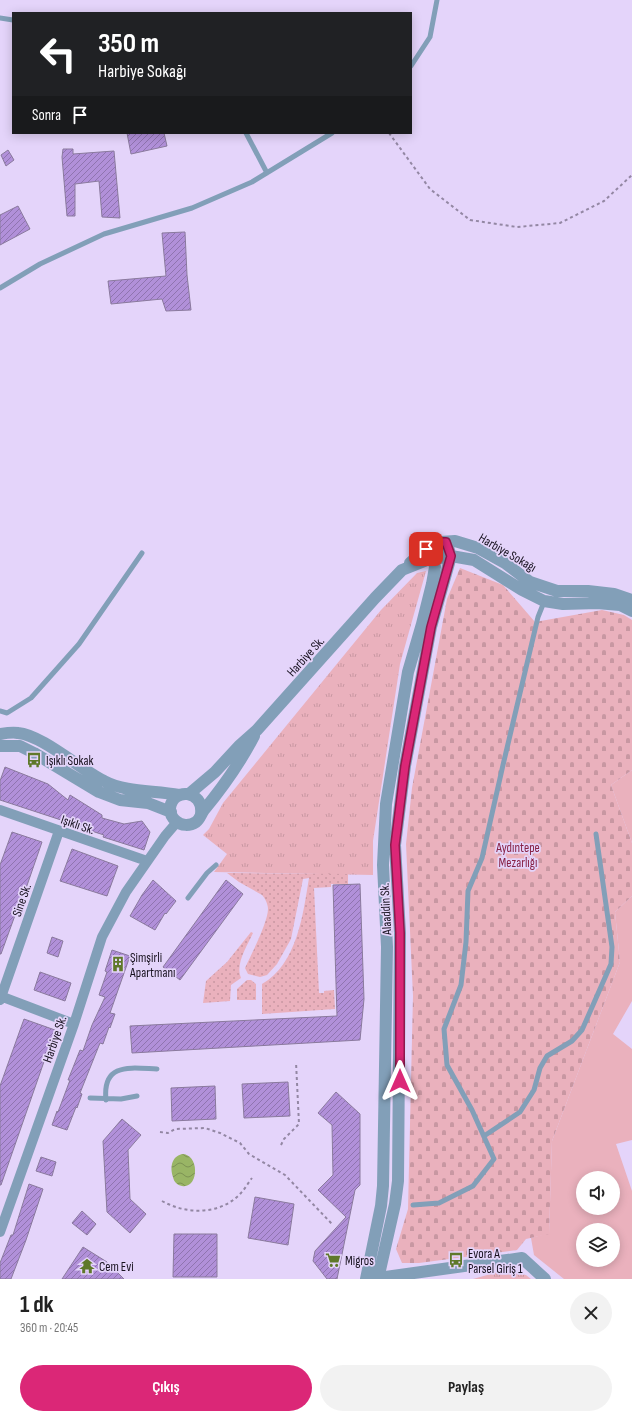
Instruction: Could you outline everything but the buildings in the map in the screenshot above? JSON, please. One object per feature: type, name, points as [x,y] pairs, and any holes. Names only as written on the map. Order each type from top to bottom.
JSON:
[{"type":"street","name":"Harbiye Sokağı","points":[[402,570],[426,549],[441,542],[455,541],[478,548],[505,563],[530,582],[557,591],[588,591],[630,597]]},
{"type":"street","points":[[446,542],[451,556]]},
{"type":"street","name":"Harbiye Sk.","points":[[184,795],[215,772],[239,746],[257,730],[375,598],[402,570],[433,558],[451,556]]},
{"type":"street","name":"Harbiye Sokağı","points":[[451,556],[474,560],[522,590],[544,601],[563,604],[596,603],[620,605],[632,611]]},
{"type":"street","name":"Alaaddin Sk.","points":[[372,1278],[395,1204],[398,1181],[400,933],[395,845],[405,766],[431,627],[451,556]]},
{"type":"street","name":"Alaaddin Sk.","points":[[372,1278],[383,1186],[385,1146],[384,1065],[387,948],[383,865],[386,804],[408,672],[432,584],[435,567],[433,558]]},
{"type":"street","points":[[0,746],[20,746],[99,792],[120,800],[148,803],[186,825],[191,824],[199,818],[244,754],[257,730]]},
{"type":"street","points":[[0,734],[19,733],[29,735],[104,781],[122,789],[194,796],[201,803],[201,814]]},
{"type":"street","points":[[147,861],[165,836],[174,817],[172,802],[184,795]]},
{"type":"street","name":"Işıklı Sk.","points":[[0,810],[147,861]]},
{"type":"street","name":"Sine Sk.","points":[[0,998],[59,831]]},
{"type":"street","name":"Harbiye Sk.","points":[[0,1232],[4,1208],[74,1024],[102,937],[126,892],[147,861]]},
{"type":"street","points":[[0,998],[74,1024]]},
{"type":"street","points":[[385,1051],[399,1049]]},
{"type":"street","points":[[384,1065],[400,1066]]},
{"type":"street","points":[[372,1278],[522,1258],[545,1279]]},
{"type":"lane","points":[[412,64],[430,36],[437,0]]},
{"type":"lane","points":[[0,18],[12,20]]},
{"type":"lane","points":[[247,134],[267,173]]},
{"type":"lane","points":[[0,288],[40,264],[104,234],[192,208],[252,182],[330,134]]},
{"type":"lane","points":[[0,711],[7,714],[31,698],[79,644],[142,553]]},
{"type":"lane","points":[[413,1205],[438,1203],[473,1186],[494,1159],[472,1110],[447,1065],[444,1029],[461,985],[466,942],[468,891],[482,858],[536,625],[544,601]]},
{"type":"lane","points":[[484,1136],[520,1112],[534,1090],[540,1068],[547,1056],[572,1041],[582,1030],[611,964],[612,947],[596,834]]},
{"type":"lane","points":[[188,898],[207,873],[216,865]]},
{"type":"lane","points":[[106,1100],[105,1088],[115,1072],[124,1068],[157,1069]]},
{"type":"lane","points":[[90,1098],[106,1100],[137,1096]]},
{"type":"path","points":[[390,134],[430,189],[470,220],[517,227],[560,223],[604,201],[632,175]]},
{"type":"path","points":[[281,1145],[284,1139],[299,1124],[296,1062]]},
{"type":"path","points":[[160,1132],[168,1133],[175,1129],[205,1128],[220,1133],[240,1143],[249,1154],[285,1175],[333,1225]]},
{"type":"path","points":[[162,1201],[170,1206],[186,1211],[197,1212],[210,1210],[227,1205],[241,1193],[252,1178]]},
{"type":"green space","name":"Aydıntepe Mezarlığı","points":[[460,568],[503,585],[535,622],[602,610],[624,615],[632,620],[632,770],[611,785],[632,843],[632,896],[615,912],[620,962],[552,1141],[549,1234],[526,1239],[517,1250],[419,1263],[402,1263],[396,1249],[408,1209],[413,996],[406,844],[412,788],[447,599]]},
{"type":"green space","points":[[426,571],[400,664],[373,841],[373,875],[214,872],[227,854],[203,835],[209,829],[223,803],[381,610],[417,573]]},
{"type":"green space","points":[[632,770],[632,843],[611,785]]},
{"type":"green space","points":[[227,873],[348,874],[348,884],[331,884],[331,887],[314,888],[319,993],[334,990],[335,1009],[262,1014],[262,984],[274,975],[291,951],[301,923],[309,878],[303,879],[291,939],[277,964],[267,975],[260,977],[248,974],[245,968],[265,922],[268,909],[267,903],[262,895],[239,882]]},
{"type":"green space","points":[[632,896],[632,1001],[613,1034],[632,1049],[632,1140],[616,1144],[632,1191],[632,1279],[564,1279],[534,1255],[531,1238],[549,1233],[552,1141],[620,962],[615,912]]},
{"type":"green space","points":[[251,932],[253,933],[241,961],[241,978],[231,985],[230,1001],[203,1003],[206,981],[227,962]]},
{"type":"green space","points":[[247,980],[251,980],[256,984],[256,1000],[237,1000],[237,989]]},
{"type":"green space","points":[[501,1271],[526,1275],[531,1279],[473,1279]]},
{"type":"water","points":[[178,1155],[188,1155],[192,1159],[195,1171],[192,1182],[188,1185],[182,1186],[177,1184],[173,1179],[172,1163]]},
{"type":"place","name":"Işıklı Sokak","points":[[34,760]]},
{"type":"place","name":"Şimşirli Apartmanı","points":[[118,964]]},
{"type":"place","name":"Migros","points":[[333,1260]]},
{"type":"place","name":"Evora A Parsel Giriş 1","points":[[456,1260]]},
{"type":"place","name":"Cem Evi","points":[[87,1266]]},
{"type":"route","points":[[400,1081],[400,933],[395,845],[405,766],[431,627],[451,556],[446,542],[441,542],[426,549]]}]
